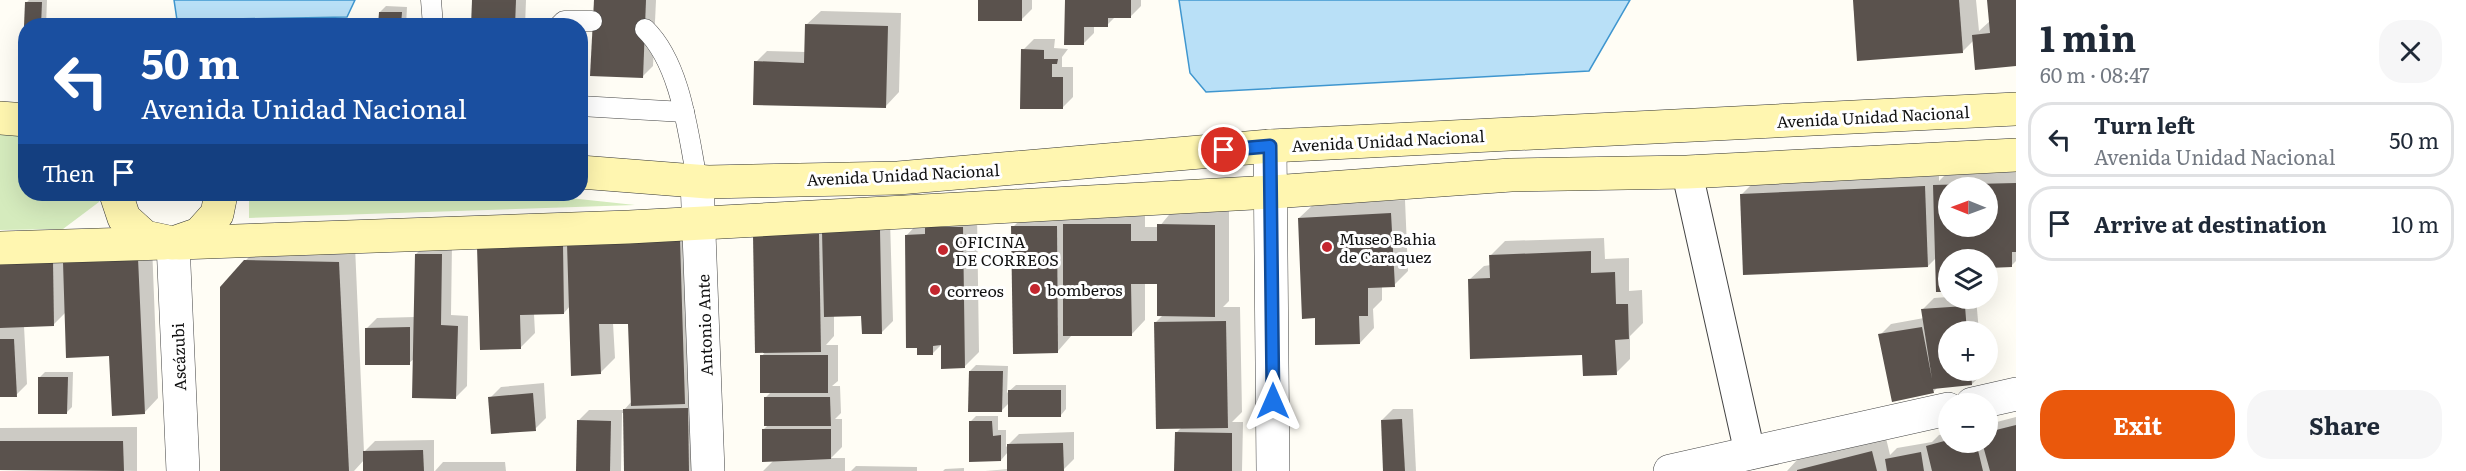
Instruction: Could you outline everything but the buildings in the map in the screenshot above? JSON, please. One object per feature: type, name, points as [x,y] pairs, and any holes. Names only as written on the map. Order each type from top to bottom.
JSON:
[{"type":"main road","name":"Avenida Unidad Nacional","points":[[588,173],[697,180],[898,178],[1270,146],[2016,109]]},
{"type":"main road","points":[[0,118],[18,119]]},
{"type":"main road","points":[[0,248],[697,223],[1272,192],[1511,175],[1687,172],[2016,155]]},
{"type":"main road","points":[[118,201],[124,218],[145,237],[172,243],[199,234],[217,214],[220,201]]},
{"type":"street","points":[[1270,146],[1273,471]]},
{"type":"street","points":[[1687,172],[1752,462]]},
{"type":"street","name":"Antonio Ante","points":[[697,180],[708,471]]},
{"type":"street","name":"Ascázubi","points":[[172,243],[183,471]]},
{"type":"street","points":[[1998,398],[2016,394]]},
{"type":"street","points":[[1670,471],[1752,462],[1938,412]]},
{"type":"lane","points":[[431,0],[433,18]]},
{"type":"lane","points":[[645,29],[663,51],[684,112],[697,180]]},
{"type":"lane","points":[[588,106],[684,112]]},
{"type":"green space","points":[[0,132],[18,133],[18,201],[99,201],[63,229],[0,230]]},
{"type":"green space","points":[[588,200],[635,205],[249,218],[249,201]]},
{"type":"water","points":[[174,0],[355,0],[347,17],[177,18]]},
{"type":"water","points":[[1179,0],[1630,0],[1589,71],[1206,92],[1190,73]]},
{"type":"place","name":"Museo Bahia de Caraquez","points":[[1327,247]]},
{"type":"place","name":"OFICINA DE CORREOS","points":[[943,250]]},
{"type":"place","name":"bomberos","points":[[1035,289]]},
{"type":"place","name":"correos","points":[[935,290]]},
{"type":"route","points":[[1224,150],[1270,146],[1273,401]]}]
